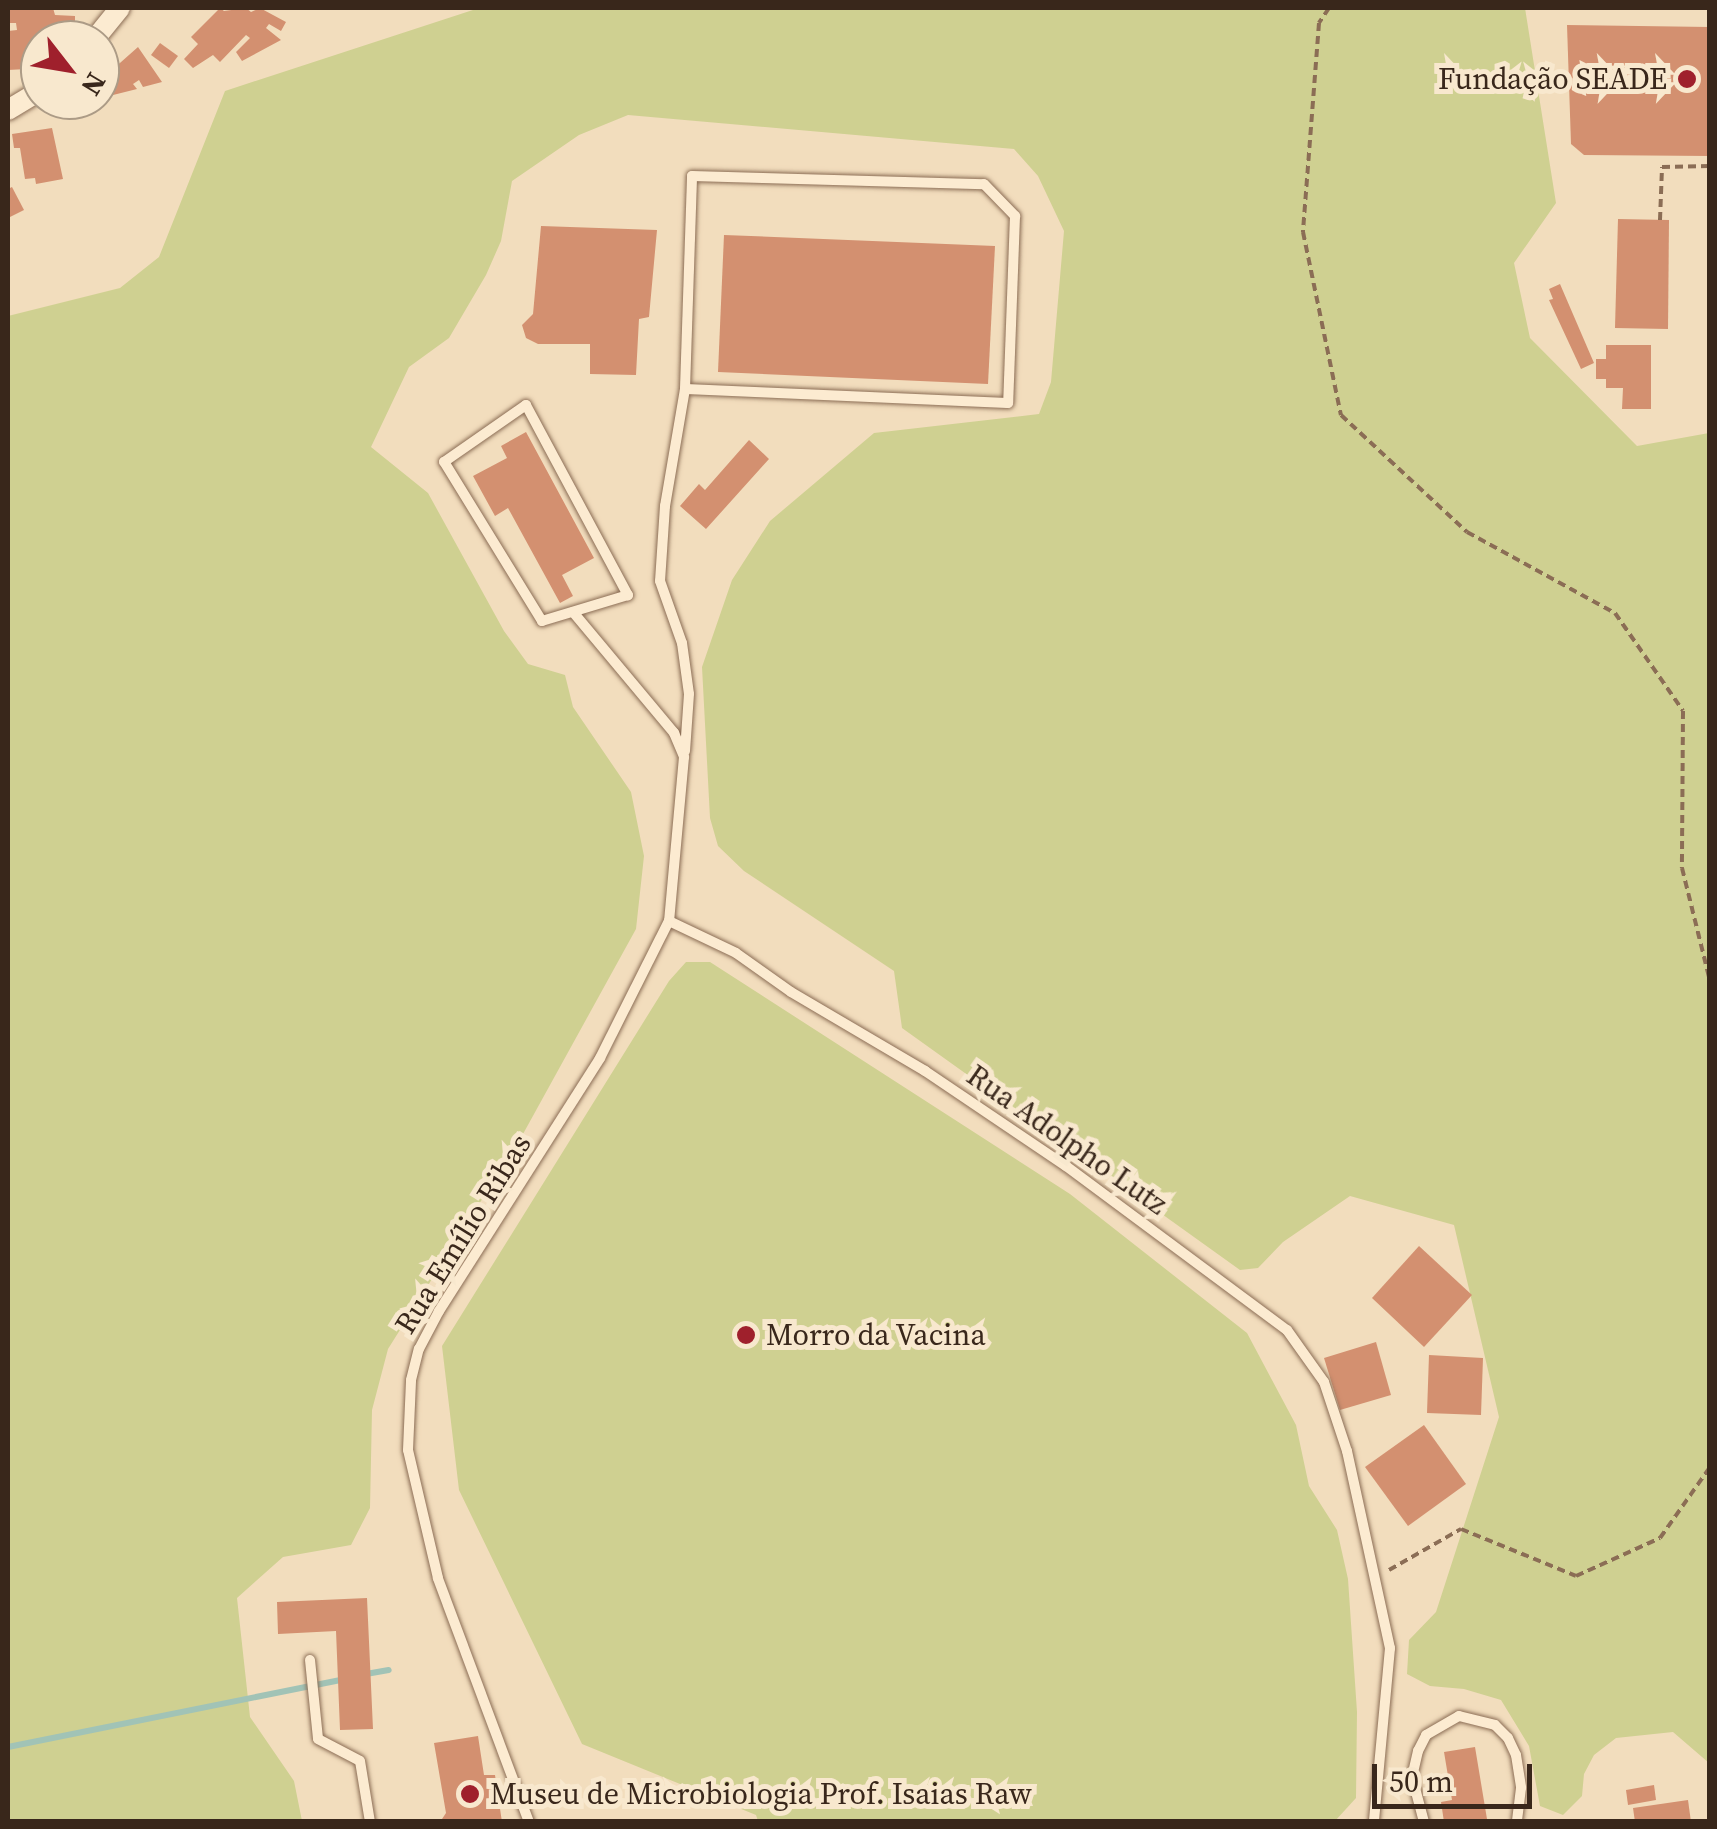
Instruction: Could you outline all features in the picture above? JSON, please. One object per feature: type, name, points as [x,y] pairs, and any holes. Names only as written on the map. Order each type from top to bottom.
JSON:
[{"type":"lane","points":[[669,921],[689,694],[682,643],[660,580],[665,506],[684,389],[692,176],[984,184],[1014,216],[1008,403],[684,389]]},
{"type":"lane","points":[[526,404],[628,595],[573,612],[542,621],[444,462],[526,404]]},
{"type":"lane","points":[[573,612],[674,733],[684,757]]},
{"type":"lane","name":"Rua Adolpho Lutz","points":[[669,921],[736,953],[791,992],[926,1071],[1066,1166],[1287,1330],[1324,1382],[1347,1451],[1390,1648],[1374,1822]]},
{"type":"lane","name":"Rua Emílio Ribas","points":[[529,1822],[438,1578],[408,1450],[411,1380],[419,1349],[439,1311],[600,1058],[669,921]]},
{"type":"lane","points":[[310,1660],[318,1740],[360,1760],[370,1822]]},
{"type":"lane","points":[[1424,1822],[1412,1777],[1418,1751],[1426,1735],[1459,1716],[1495,1725],[1508,1738],[1516,1755],[1521,1788],[1517,1822]]},
{"type":"path","points":[[1329,8],[1318,22],[1303,232],[1341,415],[1468,532],[1616,613],[1683,712],[1682,868],[1710,981]]},
{"type":"path","points":[[1660,220],[1662,167],[1710,166]]},
{"type":"path","points":[[1376,1577],[1460,1529],[1576,1576],[1660,1538],[1710,1466]]},
{"type":"green space","points":[[479,8],[1525,8],[1556,203],[1514,263],[1530,338],[1637,446],[1709,433],[1709,1763],[1673,1732],[1616,1738],[1594,1755],[1584,1774],[1582,1796],[1563,1815],[1540,1806],[1529,1746],[1501,1700],[1464,1689],[1430,1686],[1407,1674],[1409,1640],[1436,1612],[1499,1417],[1454,1225],[1350,1196],[1283,1242],[1258,1268],[1240,1270],[902,1028],[894,971],[744,871],[718,846],[710,818],[702,667],[732,580],[770,521],[874,433],[1039,414],[1051,382],[1064,231],[1038,176],[1014,149],[628,115],[579,135],[512,181],[501,241],[486,275],[449,338],[409,367],[371,447],[428,493],[504,631],[528,664],[565,675],[573,707],[631,792],[644,856],[636,929],[523,1134],[388,1349],[372,1410],[370,1508],[351,1545],[283,1557],[237,1598],[250,1717],[294,1781],[302,1821],[8,1821],[8,316],[120,288],[159,257],[225,91]]},
{"type":"green space","points":[[686,962],[710,962],[1070,1194],[1247,1333],[1296,1425],[1309,1486],[1337,1530],[1348,1579],[1357,1712],[1356,1798],[1335,1821],[758,1821],[756,1815],[582,1744],[459,1490],[442,1346],[669,981]]},
{"type":"building","points":[[8,8],[53,8],[55,15],[75,16],[75,20],[20,20],[20,69],[8,70],[8,31],[17,30],[16,23],[8,23]]},
{"type":"building","points":[[220,8],[246,8],[251,12],[260,8],[286,22],[281,31],[269,24],[266,28],[281,40],[242,61],[236,52],[250,38],[246,35],[220,62],[213,55],[193,68],[184,59],[198,44],[191,37]]},
{"type":"building","points":[[1567,25],[1710,27],[1710,156],[1584,155],[1571,144]]},
{"type":"building","points":[[160,43],[178,56],[169,68],[151,55]]},
{"type":"building","points":[[138,47],[162,82],[143,87],[139,80],[133,84],[137,89],[120,93],[120,63]]},
{"type":"building","points":[[52,128],[63,179],[36,184],[35,178],[25,179],[20,148],[14,148],[12,134]]},
{"type":"building","points":[[12,187],[24,210],[8,218],[8,189]]},
{"type":"building","points":[[1618,219],[1669,220],[1668,329],[1615,328]]},
{"type":"building","points":[[541,226],[657,230],[649,317],[639,319],[636,375],[590,374],[590,344],[538,344],[526,338],[522,325],[533,314]]},
{"type":"building","points":[[724,235],[995,246],[988,384],[718,372]]},
{"type":"building","points":[[1560,284],[1594,363],[1581,369],[1549,300],[1553,299],[1549,289]]},
{"type":"building","points":[[1606,345],[1651,345],[1651,409],[1622,409],[1623,388],[1606,388],[1606,379],[1596,379],[1596,359],[1606,359]]},
{"type":"building","points":[[526,432],[594,558],[562,575],[573,596],[560,603],[508,508],[495,516],[473,476],[507,458],[501,446]]},
{"type":"building","points":[[749,440],[769,459],[706,529],[680,506],[699,484],[705,490]]},
{"type":"building","points":[[1419,1246],[1472,1295],[1424,1347],[1372,1298]]},
{"type":"building","points":[[1376,1342],[1391,1395],[1340,1410],[1324,1358]]},
{"type":"building","points":[[1429,1355],[1483,1358],[1481,1415],[1427,1413]]},
{"type":"building","points":[[1424,1425],[1466,1484],[1408,1526],[1365,1467]]},
{"type":"building","points":[[367,1598],[373,1729],[340,1730],[336,1631],[278,1634],[277,1602]]},
{"type":"building","name":"Museu de Microbiologia Prof. Isaias Raw","points":[[478,1736],[484,1775],[495,1775],[502,1822],[440,1822],[446,1813],[434,1743]]},
{"type":"building","points":[[1475,1747],[1487,1819],[1444,1822],[1441,1802],[1452,1800],[1444,1752]]},
{"type":"building","points":[[1654,1785],[1656,1800],[1628,1805],[1626,1790]]},
{"type":"building","points":[[1688,1800],[1691,1822],[1635,1822],[1633,1808]]},
{"type":"waterway","points":[[366,1674],[389,1670]]},
{"type":"waterway","points":[[8,1747],[344,1679]]},
{"type":"place","name":"Fundação SEADE","points":[[1687,79]]},
{"type":"place","name":"Morro da Vacina","points":[[746,1335]]},
{"type":"place","name":"Museu de Microbiologia Prof. Isaias Raw","points":[[470,1794]]}]
